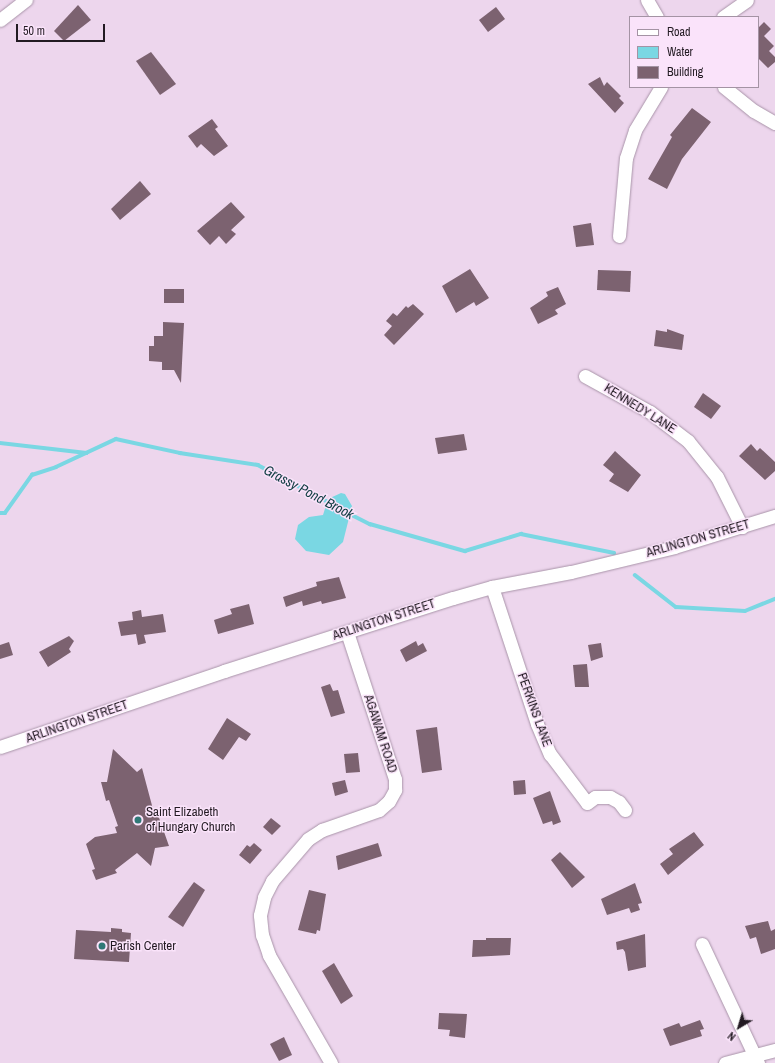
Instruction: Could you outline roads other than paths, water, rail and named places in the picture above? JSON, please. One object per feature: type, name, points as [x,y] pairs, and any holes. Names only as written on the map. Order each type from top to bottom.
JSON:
[{"type":"street","points":[[0,20],[26,0]]},
{"type":"street","points":[[647,0],[655,16]]},
{"type":"street","points":[[724,16],[747,0]]},
{"type":"street","points":[[619,236],[626,158],[635,130],[660,88]]},
{"type":"street","points":[[725,88],[754,111],[775,124]]},
{"type":"street","name":"KENNEDY LANE","points":[[585,376],[650,412],[688,441],[721,483],[742,527]]},
{"type":"street","name":"ARLINGTON STREET","points":[[0,747],[346,632],[492,587],[571,572],[674,547],[775,516]]},
{"type":"street","name":"PERKINS LANE","points":[[492,587],[537,724],[550,754],[569,782],[587,802],[595,797],[610,797],[619,802],[625,810]]},
{"type":"street","name":"AGAWAM ROAD","points":[[331,1063],[270,956],[262,935],[260,915],[264,897],[272,881],[308,839],[322,830],[379,810],[389,801],[395,790],[395,778],[346,632]]},
{"type":"street","points":[[702,944],[755,1059]]},
{"type":"street","points":[[725,1063],[755,1059],[775,1050]]},
{"type":"water","points":[[341,493],[345,494],[352,506],[343,542],[329,555],[306,551],[295,539],[298,525],[309,517],[323,515],[328,499]]},
{"type":"waterway","name":"Grassy Pond Brook","points":[[0,513],[5,513],[32,475],[56,467],[116,439],[180,453],[258,465],[330,503]]},
{"type":"waterway","points":[[0,443],[86,453]]},
{"type":"waterway","name":"Grassy Pond Brook","points":[[348,513],[370,524],[465,551],[521,534],[614,553]]},
{"type":"waterway","name":"Grassy Pond Brook","points":[[635,575],[676,607],[745,611],[775,599]]},
{"type":"place","name":"Saint Elizabeth of Hungary Church","points":[[138,820]]},
{"type":"place","name":"Parish Center","points":[[102,946]]}]
